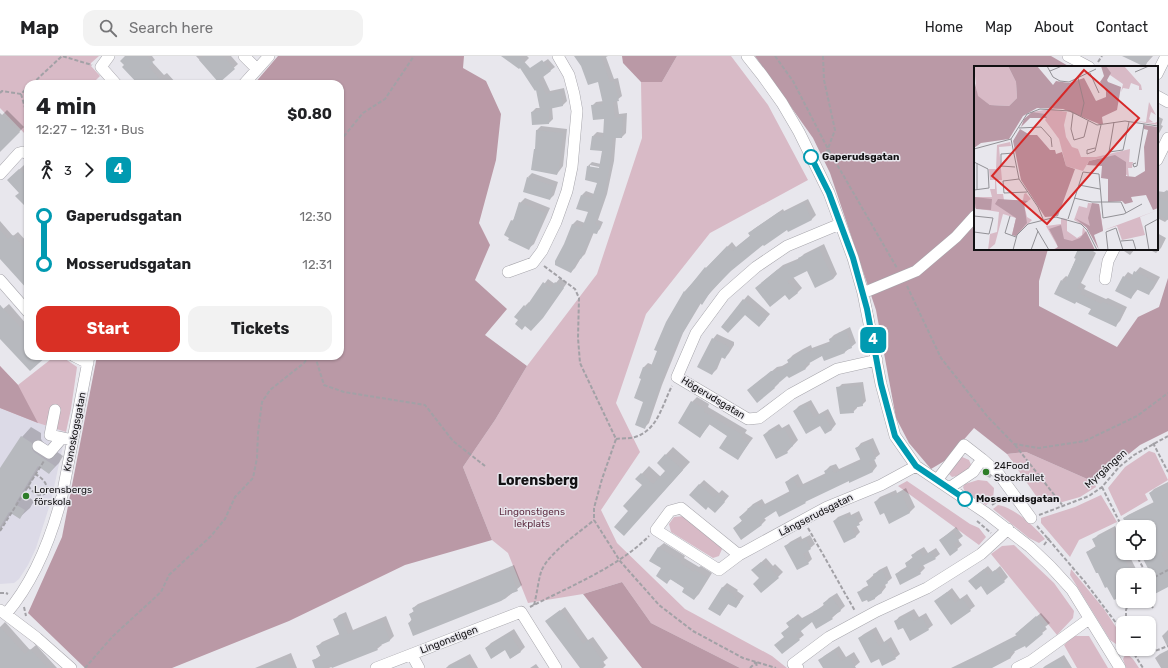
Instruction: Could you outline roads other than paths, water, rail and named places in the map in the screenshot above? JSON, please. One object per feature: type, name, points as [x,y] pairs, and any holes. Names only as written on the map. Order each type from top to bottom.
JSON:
[{"type":"street","points":[[109,56],[101,67],[112,80]]},
{"type":"street","points":[[244,56],[257,69]]},
{"type":"street","points":[[247,80],[269,56]]},
{"type":"street","points":[[508,272],[533,263],[542,251],[556,222],[572,167],[576,111],[574,94],[569,76],[558,56]]},
{"type":"street","points":[[747,56],[782,103],[799,132],[829,193],[853,258],[863,292],[881,384],[895,436],[916,466],[1008,529],[1030,547],[1072,590],[1120,668]]},
{"type":"street","points":[[1068,56],[1085,66]]},
{"type":"street","points":[[1158,72],[1166,56]]},
{"type":"street","points":[[1158,97],[1168,102]]},
{"type":"street","points":[[1158,158],[1168,138]]},
{"type":"street","points":[[0,174],[19,153],[24,153]]},
{"type":"street","points":[[863,292],[916,271],[956,237],[974,217]]},
{"type":"street","name":"Högerudsgatan","points":[[840,224],[787,246],[756,267],[724,295],[696,333],[677,377],[748,419],[759,418],[791,394],[837,369],[877,360]]},
{"type":"street","points":[[1105,279],[1108,261],[1114,250]]},
{"type":"street","points":[[0,280],[24,307]]},
{"type":"street","name":"Kronoskogsgatan","points":[[3,612],[17,601],[28,584],[39,563],[57,516],[62,496],[67,439],[89,360]]},
{"type":"street","points":[[55,410],[50,435],[67,439]]},
{"type":"street","points":[[38,446],[49,453],[67,439]]},
{"type":"street","points":[[937,480],[964,445],[998,473],[1031,518]]},
{"type":"street","points":[[949,488],[973,472],[982,459]]},
{"type":"street","name":"Långserudsgatan","points":[[739,555],[681,508],[670,511],[656,530],[719,570],[739,555],[827,507],[881,485],[916,466]]},
{"type":"street","points":[[798,668],[793,664],[829,637],[860,620],[927,588],[981,554],[1008,529]]},
{"type":"street","points":[[3,612],[37,638],[71,668]]},
{"type":"street","name":"Lingonstigen","points":[[376,668],[521,612],[556,668]]},
{"type":"street","points":[[1017,668],[1031,661],[1089,619]]},
{"type":"street","points":[[412,655],[419,668]]},
{"type":"place","name":"Gaperudsgatan","points":[[811,157]]},
{"type":"place","name":"24Food Stockfallet","points":[[986,472]]},
{"type":"place","name":"Lorensbergs förskola","points":[[26,496]]},
{"type":"place","name":"Mosserudsgatan","points":[[965,499]]},
{"type":"district","name":"Lorensberg","points":[[538,480]]},
{"type":"park label","name":"Lingonstigens lekplats","points":[[532,518]]}]
